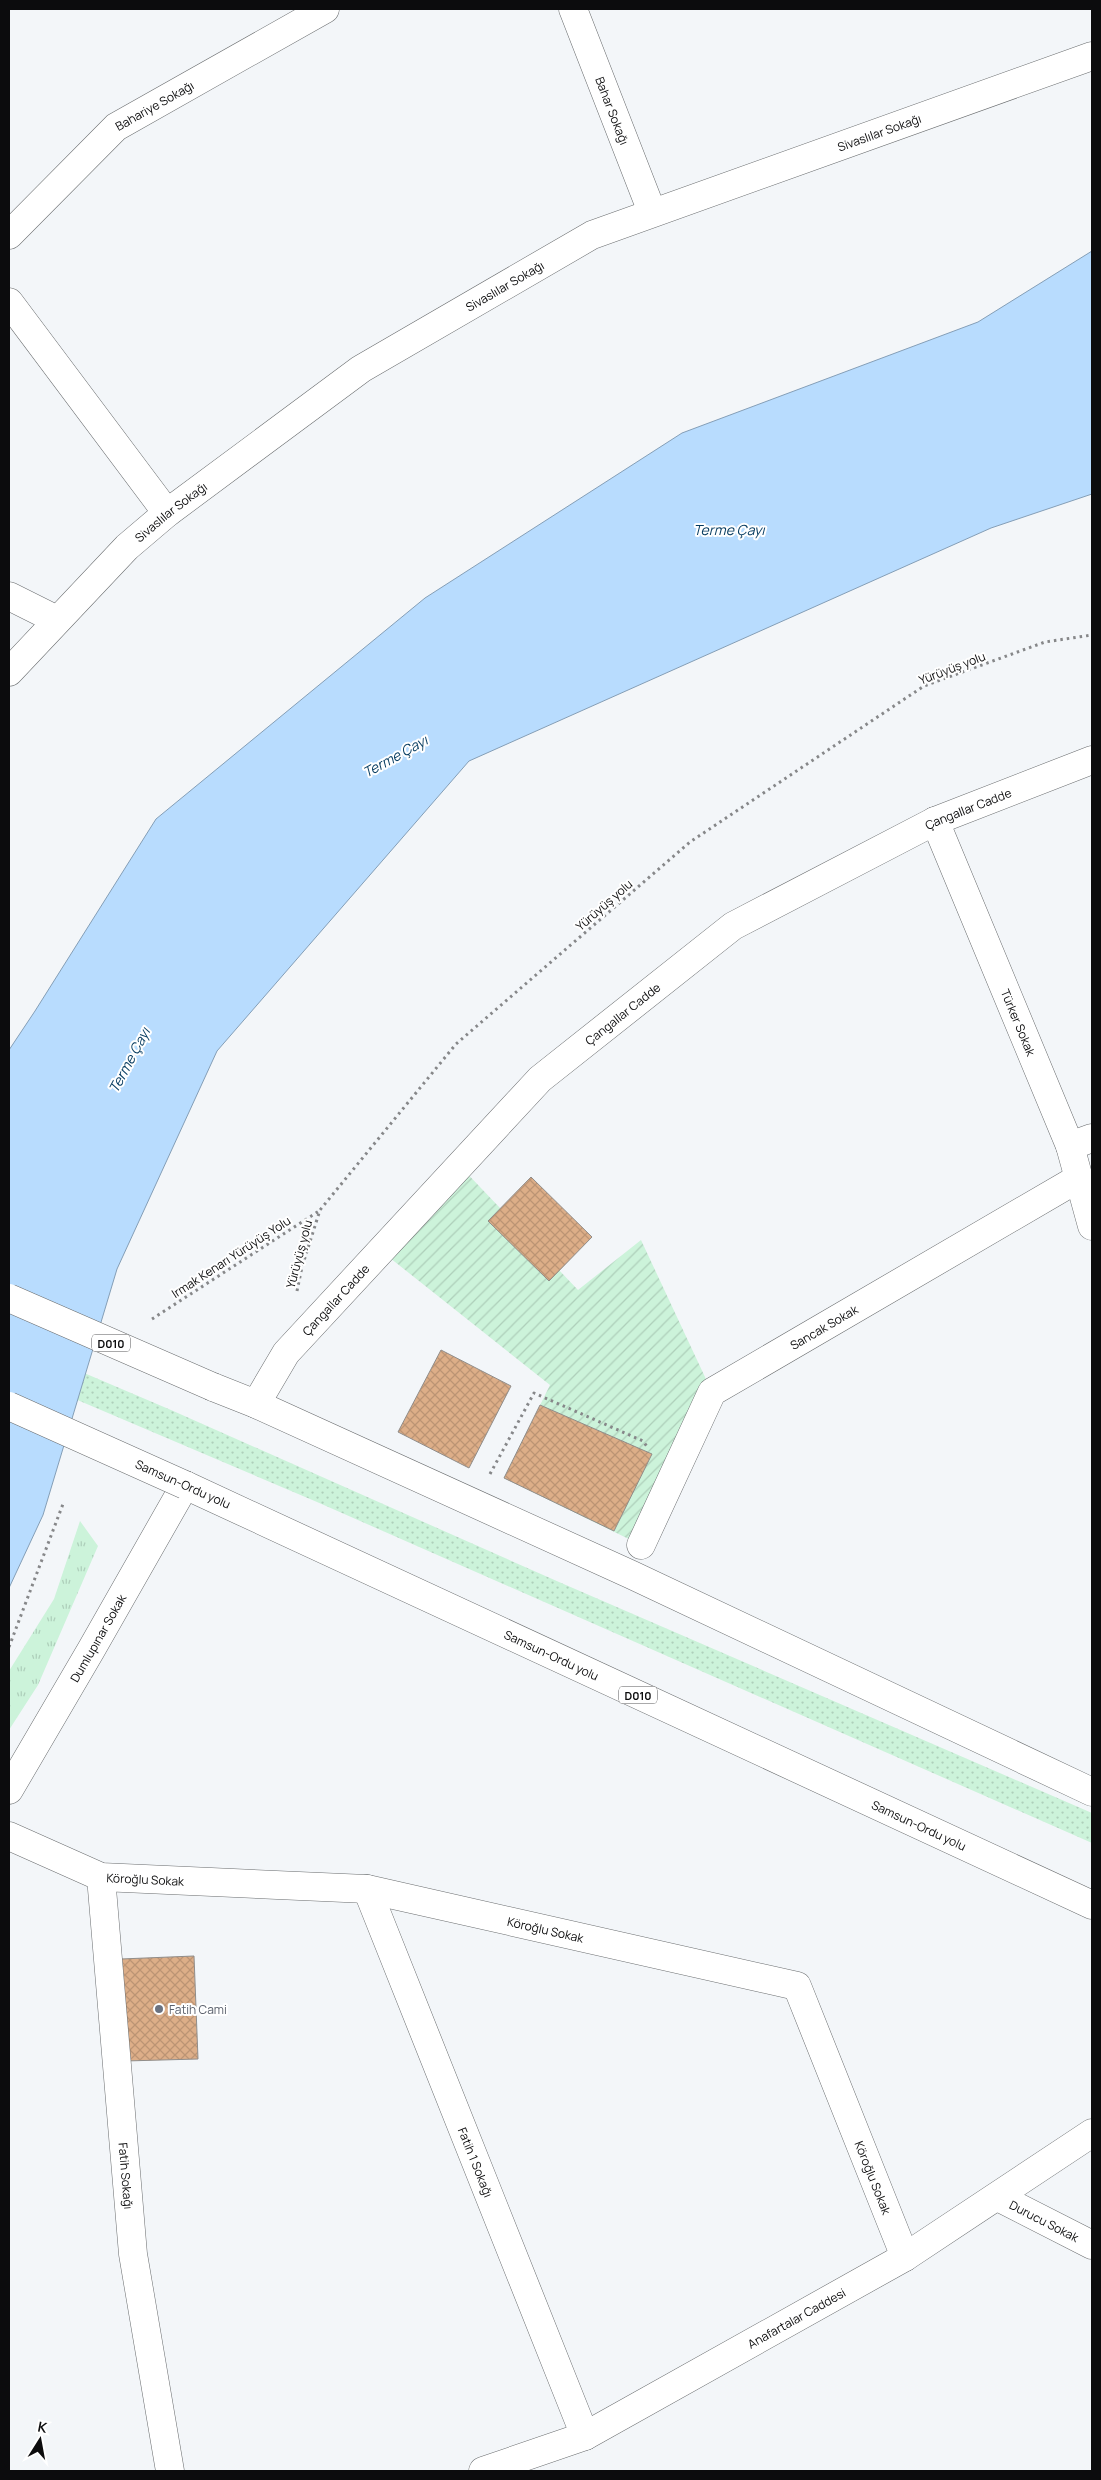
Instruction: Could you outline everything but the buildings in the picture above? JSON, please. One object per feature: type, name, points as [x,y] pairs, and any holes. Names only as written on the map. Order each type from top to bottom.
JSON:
[{"type":"main road","name":"Bahariye Sokağı","points":[[9,235],[116,127],[326,9]]},
{"type":"main road","name":"Bahar Sokağı","points":[[573,9],[652,212]]},
{"type":"main road","name":"Sivaslılar Sokağı","points":[[9,672],[127,547],[167,513],[361,369],[592,235],[1092,56]]},
{"type":"main road","points":[[9,302],[167,513]]},
{"type":"main road","points":[[9,596],[57,620]]},
{"type":"main road","name":"Çangallar Cadde","points":[[256,1404],[286,1353],[540,1079],[733,926],[935,821],[1092,760]]},
{"type":"main road","name":"Türker Sokak","points":[[935,821],[1081,1142],[1079,1178],[1092,1226]]},
{"type":"main road","name":"Sancak Sokak","points":[[641,1544],[712,1392],[1079,1178]]},
{"type":"main road","name":"D010","points":[[9,1298],[213,1388],[256,1404],[632,1575],[1092,1792]]},
{"type":"main road","name":"Samsun-Ordu yolu","points":[[9,1406],[185,1485],[1092,1905]]},
{"type":"main road","name":"Dumlupınar Sokak","points":[[9,1790],[185,1485]]},
{"type":"main road","name":"Köroğlu Sokak","points":[[9,1836],[101,1877],[367,1889],[797,1986],[905,2257]]},
{"type":"main road","name":"Fatih Sokağı","points":[[101,1877],[133,2254],[170,2471]]},
{"type":"main road","name":"Fatih 1 Sokağı","points":[[367,1889],[585,2436]]},
{"type":"main road","name":"Anafartalar Caddesi","points":[[489,2471],[585,2436],[905,2257],[1092,2133]]},
{"type":"main road","name":"Durucu Sokak","points":[[998,2197],[1092,2245]]},
{"type":"path","name":"Yürüyüş yolu","points":[[296,1296],[302,1267],[320,1210],[456,1044],[690,842],[924,686],[1045,642],[1092,635]]},
{"type":"path","name":"Irmak Kenarı Yürüyüş Yolu","points":[[152,1319],[320,1210]]},
{"type":"path","points":[[475,1504],[534,1393],[643,1442],[671,1480]]},
{"type":"path","points":[[9,1647],[63,1504]]},
{"type":"green space","points":[[460,1166],[578,1290],[641,1240],[712,1392],[641,1545],[504,1478],[550,1385],[385,1254]]},
{"type":"green space","points":[[9,1341],[1092,1813],[1092,1843],[317,1502],[61,1393]]},
{"type":"green space","points":[[80,1521],[98,1546],[38,1685],[9,1730],[9,1671],[54,1599]]},
{"type":"water","name":"Terme Çayı","points":[[1092,251],[1092,494],[991,528],[469,761],[217,1051],[117,1269],[43,1515],[9,1588],[9,1050],[156,819],[425,598],[682,433],[978,322]]},
{"type":"place","name":"Fatih Cami","points":[[159,2009]]}]
